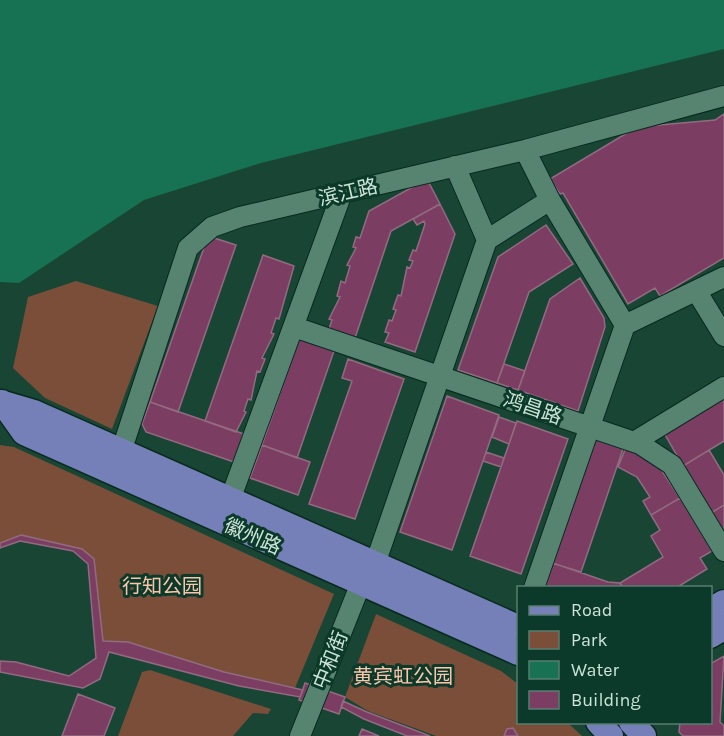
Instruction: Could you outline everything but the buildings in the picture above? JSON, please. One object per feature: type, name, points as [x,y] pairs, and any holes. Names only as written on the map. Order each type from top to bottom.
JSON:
[{"type":"main road","name":"徽州路","points":[[1,400],[34,412],[517,626]]},
{"type":"main road","name":"徽州路","points":[[1,400],[24,434],[517,652]]},
{"type":"main road","points":[[599,724],[611,736]]},
{"type":"main road","points":[[632,724],[644,736]]},
{"type":"street","name":"滨江路","points":[[121,452],[188,248],[194,240],[212,227],[240,218],[525,150],[724,96]]},
{"type":"street","points":[[525,150],[550,200],[625,325]]},
{"type":"street","points":[[454,166],[487,240]]},
{"type":"street","points":[[230,500],[342,193]]},
{"type":"street","points":[[375,564],[487,240],[550,200]]},
{"type":"street","points":[[535,586],[625,325],[724,277]]},
{"type":"street","points":[[697,292],[724,336]]},
{"type":"street","name":"鸿昌路","points":[[294,327],[634,442],[672,465],[724,551]]},
{"type":"street","points":[[634,442],[724,387]]},
{"type":"street","name":"中和街","points":[[300,736],[361,583]]},
{"type":"green space","points":[[76,281],[158,306],[112,429],[45,398],[13,368],[28,297]]},
{"type":"green space","name":"行知公园","points":[[0,445],[14,447],[334,594],[295,688],[224,672],[128,642],[103,641],[94,559],[82,549],[21,536],[0,543]]},
{"type":"green space","name":"黄宾虹公园","points":[[376,614],[501,671],[517,683],[517,724],[569,724],[582,736],[436,736],[368,711],[345,697]]},
{"type":"green space","points":[[150,670],[271,709],[268,714],[253,713],[233,736],[118,736],[142,672]]},
{"type":"water","points":[[0,0],[724,0],[724,49],[261,163],[144,200],[19,283],[0,282]]}]
